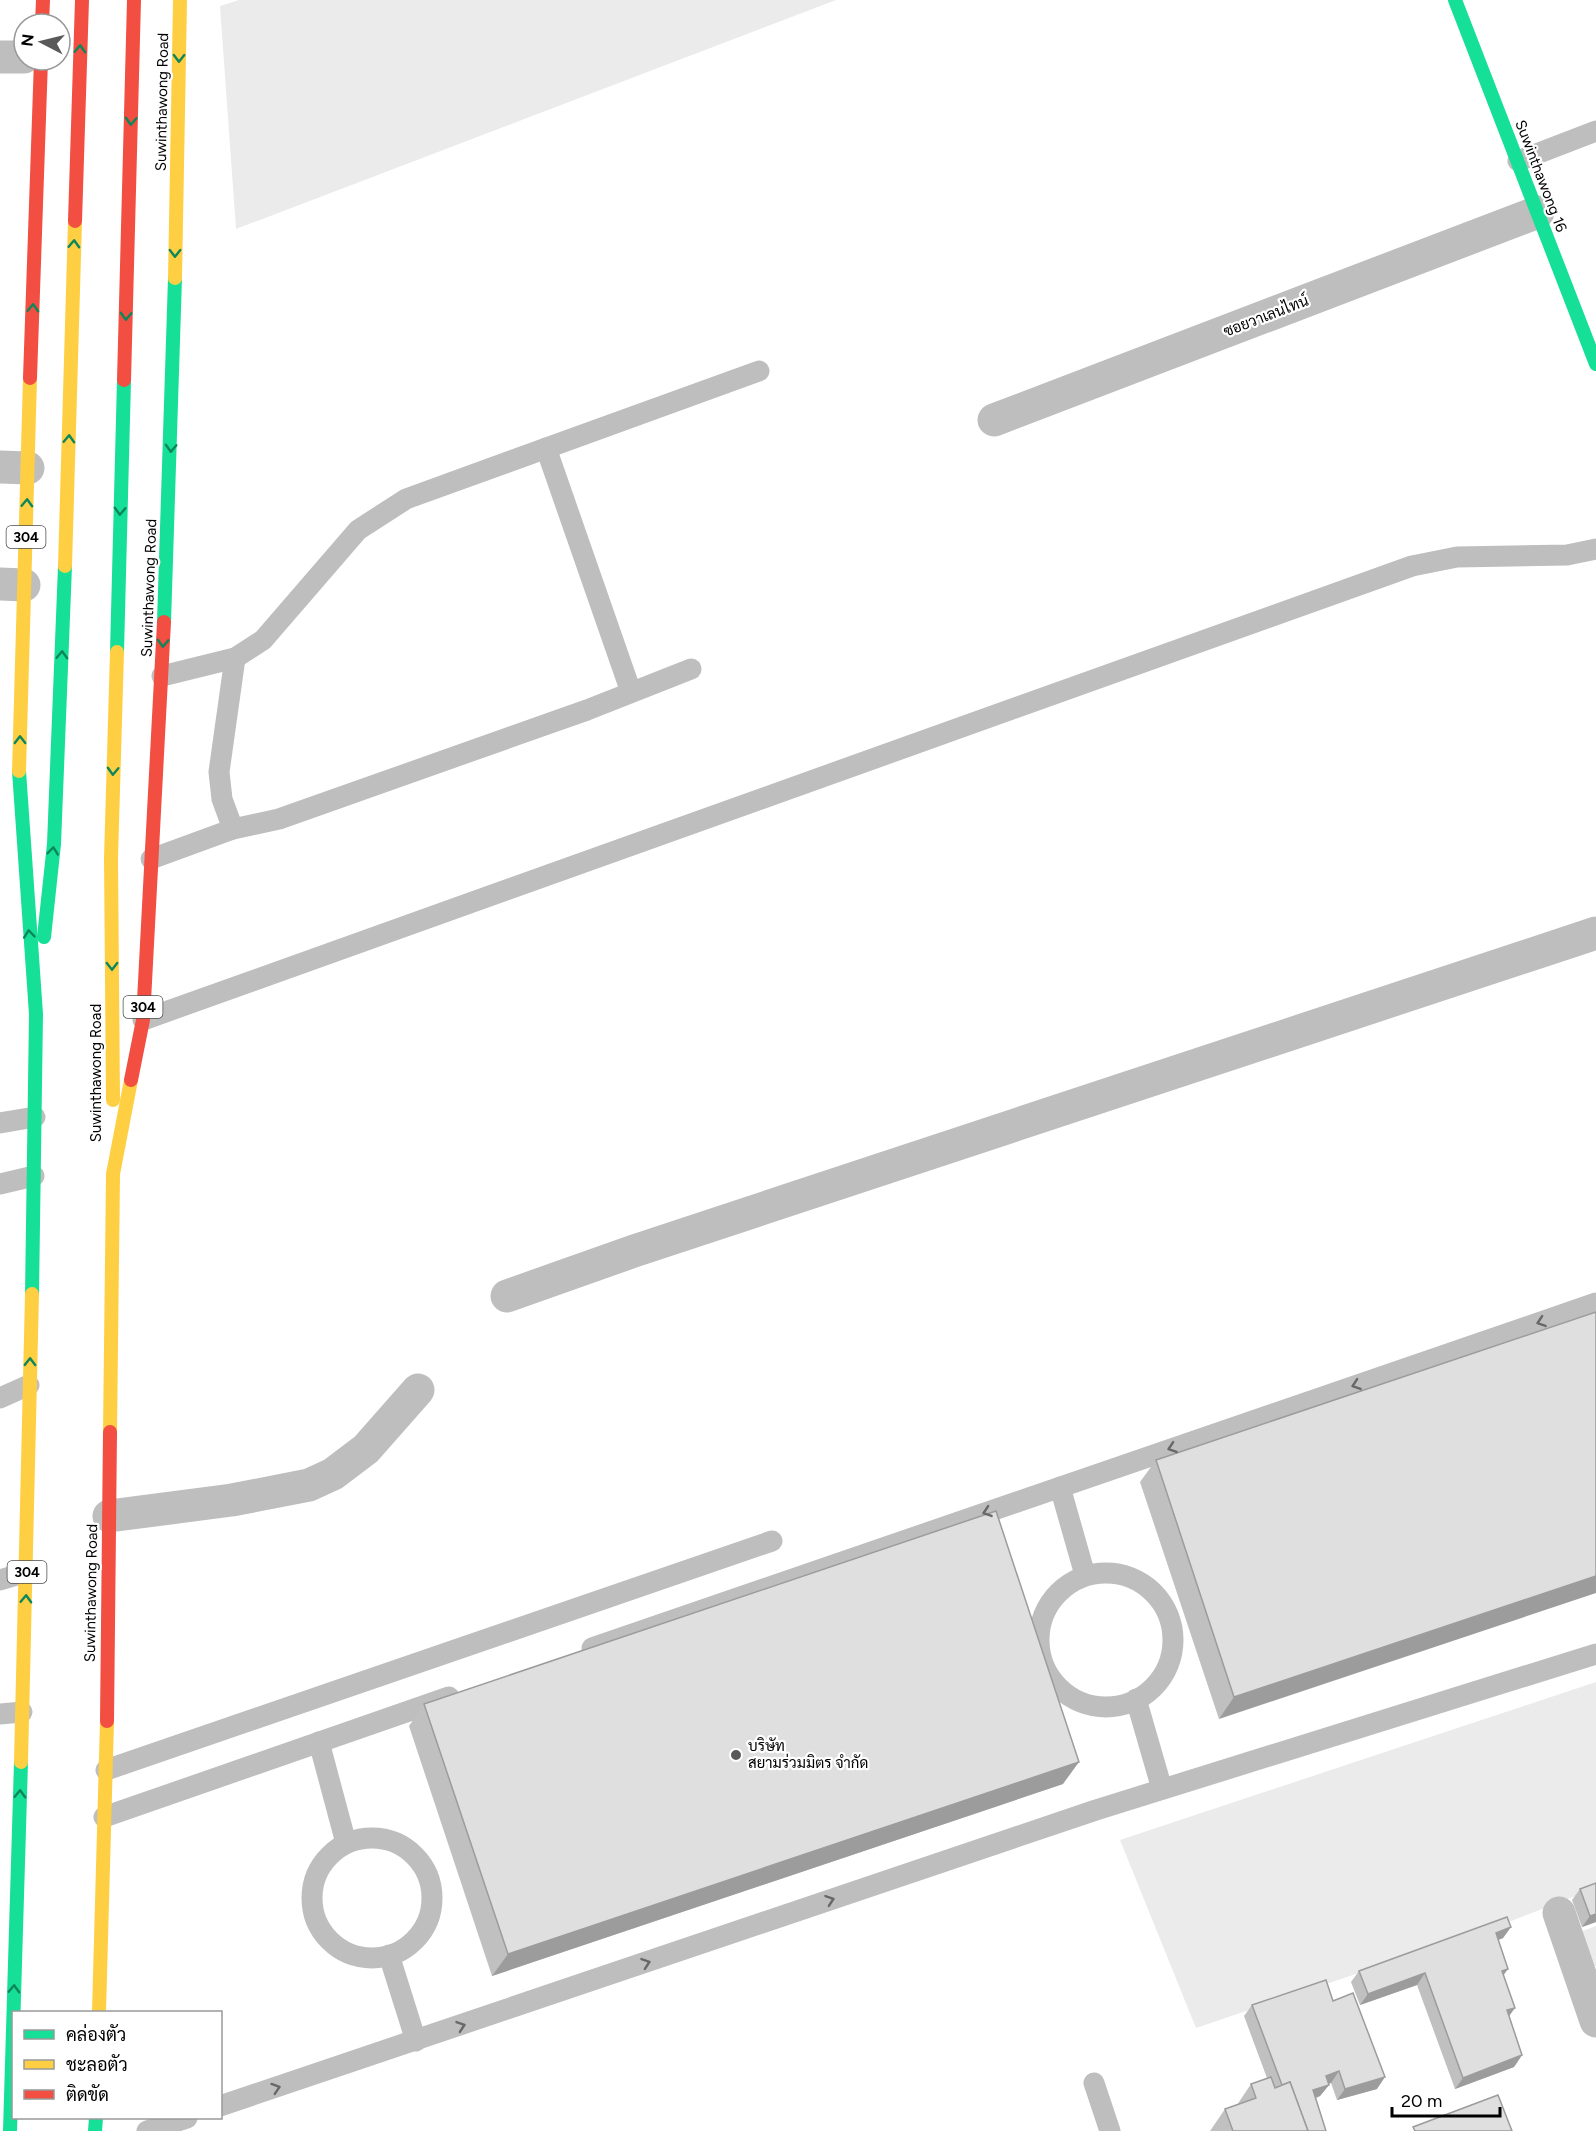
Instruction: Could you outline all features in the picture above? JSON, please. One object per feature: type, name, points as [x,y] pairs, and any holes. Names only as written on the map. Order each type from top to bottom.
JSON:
[{"type":"main road","name":"304","points":[[36,1014],[54,844],[60,714],[82,0]]},
{"type":"main road","name":"Suwinthawong Road","points":[[99,2011],[106,1770],[113,1174],[111,858],[134,0]]},
{"type":"main road","name":"Suwinthawong Road","points":[[113,1174],[142,1020],[162,676],[172,418],[180,0]]},
{"type":"main road","name":"Suwinthawong 16","points":[[1455,0],[1596,364]]},
{"type":"main road","name":"304","points":[[13,2011],[27,1572],[36,1014],[10,695],[14,467],[40,72]]},
{"type":"main road","name":"304","points":[[10,2131],[12,2061]]},
{"type":"street","name":"ซอยวาเลนไทน์","points":[[994,420],[1538,212]]},
{"type":"street","points":[[507,1296],[645,1247],[1596,933]]},
{"type":"street","points":[[109,1516],[232,1500],[309,1485],[333,1474],[366,1449],[418,1390]]},
{"type":"street","points":[[1559,1913],[1596,2021]]},
{"type":"lane","points":[[1518,161],[1596,131]]},
{"type":"lane","points":[[162,676],[235,658],[262,640],[358,530],[406,499],[759,371]]},
{"type":"lane","points":[[546,448],[631,692]]},
{"type":"lane","points":[[142,1020],[1412,566],[1457,557],[1567,555],[1596,549]]},
{"type":"lane","points":[[233,829],[222,799],[219,772],[235,658]]},
{"type":"lane","points":[[151,858],[233,829],[279,819],[692,669]]},
{"type":"lane","points":[[0,1123],[35,1117]]},
{"type":"lane","points":[[0,1184],[34,1176]]},
{"type":"lane","points":[[577,1653],[1596,1303]]},
{"type":"lane","points":[[0,1398],[29,1385]]},
{"type":"lane","points":[[1060,1487],[1085,1575]]},
{"type":"lane","points":[[106,1770],[772,1541]]},
{"type":"lane","points":[[0,1580],[27,1572]]},
{"type":"lane","points":[[1106,1572],[1127,1575],[1146,1585],[1160,1600],[1170,1619],[1173,1640],[1170,1661],[1160,1680],[1126,1704],[1103,1707],[1081,1702],[1060,1690],[1046,1671],[1039,1649],[1040,1625],[1049,1603],[1065,1586],[1085,1575],[1106,1572]]},
{"type":"lane","points":[[222,2105],[1162,1789],[1596,1654]]},
{"type":"lane","points":[[104,1817],[465,1692]]},
{"type":"lane","points":[[1136,1699],[1162,1789]]},
{"type":"lane","points":[[0,1714],[22,1712]]},
{"type":"lane","points":[[319,1742],[346,1843]]},
{"type":"lane","points":[[364,1838],[384,1838],[403,1845],[418,1858],[428,1876],[432,1895],[429,1915],[421,1933],[407,1947],[389,1955],[371,1958],[353,1955],[336,1947],[324,1934],[315,1917],[312,1900],[314,1881],[332,1852],[346,1843],[364,1838]]},
{"type":"lane","points":[[389,1955],[416,2041]]},
{"type":"lane","points":[[1094,2084],[1110,2131]]},
{"type":"lane","points":[[147,2131],[184,2119]]},
{"type":"shaded area","points":[[239,0],[836,0],[236,229],[220,6]]},
{"type":"shaded area","points":[[1596,1682],[1596,1888],[1501,1925],[1196,2028],[1120,1840]]},
{"type":"shaded area","points":[[1596,1926],[1596,1966],[1593,1967],[1580,1932]]},
{"type":"building","points":[[1596,1312],[1596,1576],[1234,1697],[1156,1460]]},
{"type":"building","name":"บริษัท สยามร่วมมิตร จำกัด","points":[[996,1511],[1079,1762],[508,1954],[424,1704]]},
{"type":"building","points":[[1596,1883],[1596,1914],[1590,1916],[1580,1889]]},
{"type":"building","points":[[1507,1917],[1511,1927],[1496,1933],[1508,1969],[1502,1971],[1515,2008],[1507,2010],[1522,2055],[1463,2078],[1425,1973],[1368,1994],[1359,1971]]},
{"type":"building","points":[[1326,1980],[1333,2001],[1353,1993],[1385,2077],[1345,2089],[1339,2071],[1326,2076],[1329,2085],[1313,2090],[1326,2131],[1308,2131],[1290,2082],[1282,2085],[1252,2005]]},
{"type":"building","points":[[1271,2077],[1275,2088],[1290,2082],[1308,2131],[1233,2131],[1225,2109],[1256,2098],[1251,2084]]},
{"type":"building","points":[[1498,2095],[1512,2131],[1415,2131],[1413,2127]]},
{"type":"traffic: fast","points":[[1455,0],[1596,364]]},
{"type":"traffic: fast","points":[[164,622],[175,278]]},
{"type":"traffic: fast","points":[[117,652],[124,380]]},
{"type":"traffic: fast","points":[[44,937],[54,844],[65,566]]},
{"type":"traffic: fast","points":[[19,771],[36,1014],[32,1294]]},
{"type":"traffic: fast","points":[[14,2011],[21,1762]]},
{"type":"traffic: fast","points":[[10,2131],[12,2064]]},
{"type":"traffic: fast","points":[[95,2131],[96,2119]]},
{"type":"traffic: slow","points":[[175,278],[180,0]]},
{"type":"traffic: slow","points":[[65,566],[75,221]]},
{"type":"traffic: slow","points":[[19,771],[30,378]]},
{"type":"traffic: slow","points":[[113,1100],[111,858],[117,652]]},
{"type":"traffic: slow","points":[[110,1432],[113,1174],[131,1080]]},
{"type":"traffic: slow","points":[[21,1762],[32,1294]]},
{"type":"traffic: slow","points":[[99,2011],[107,1721]]},
{"type":"traffic: jam","points":[[42,12],[43,0]]},
{"type":"traffic: jam","points":[[75,221],[82,0]]},
{"type":"traffic: jam","points":[[124,380],[134,0]]},
{"type":"traffic: jam","points":[[30,378],[41,72]]},
{"type":"traffic: jam","points":[[131,1080],[143,1020],[164,622]]},
{"type":"traffic: jam","points":[[107,1721],[110,1432]]},
{"type":"place","name":"บริษัท สยามร่วมมิตร จำกัด","points":[[736,1755]]}]
